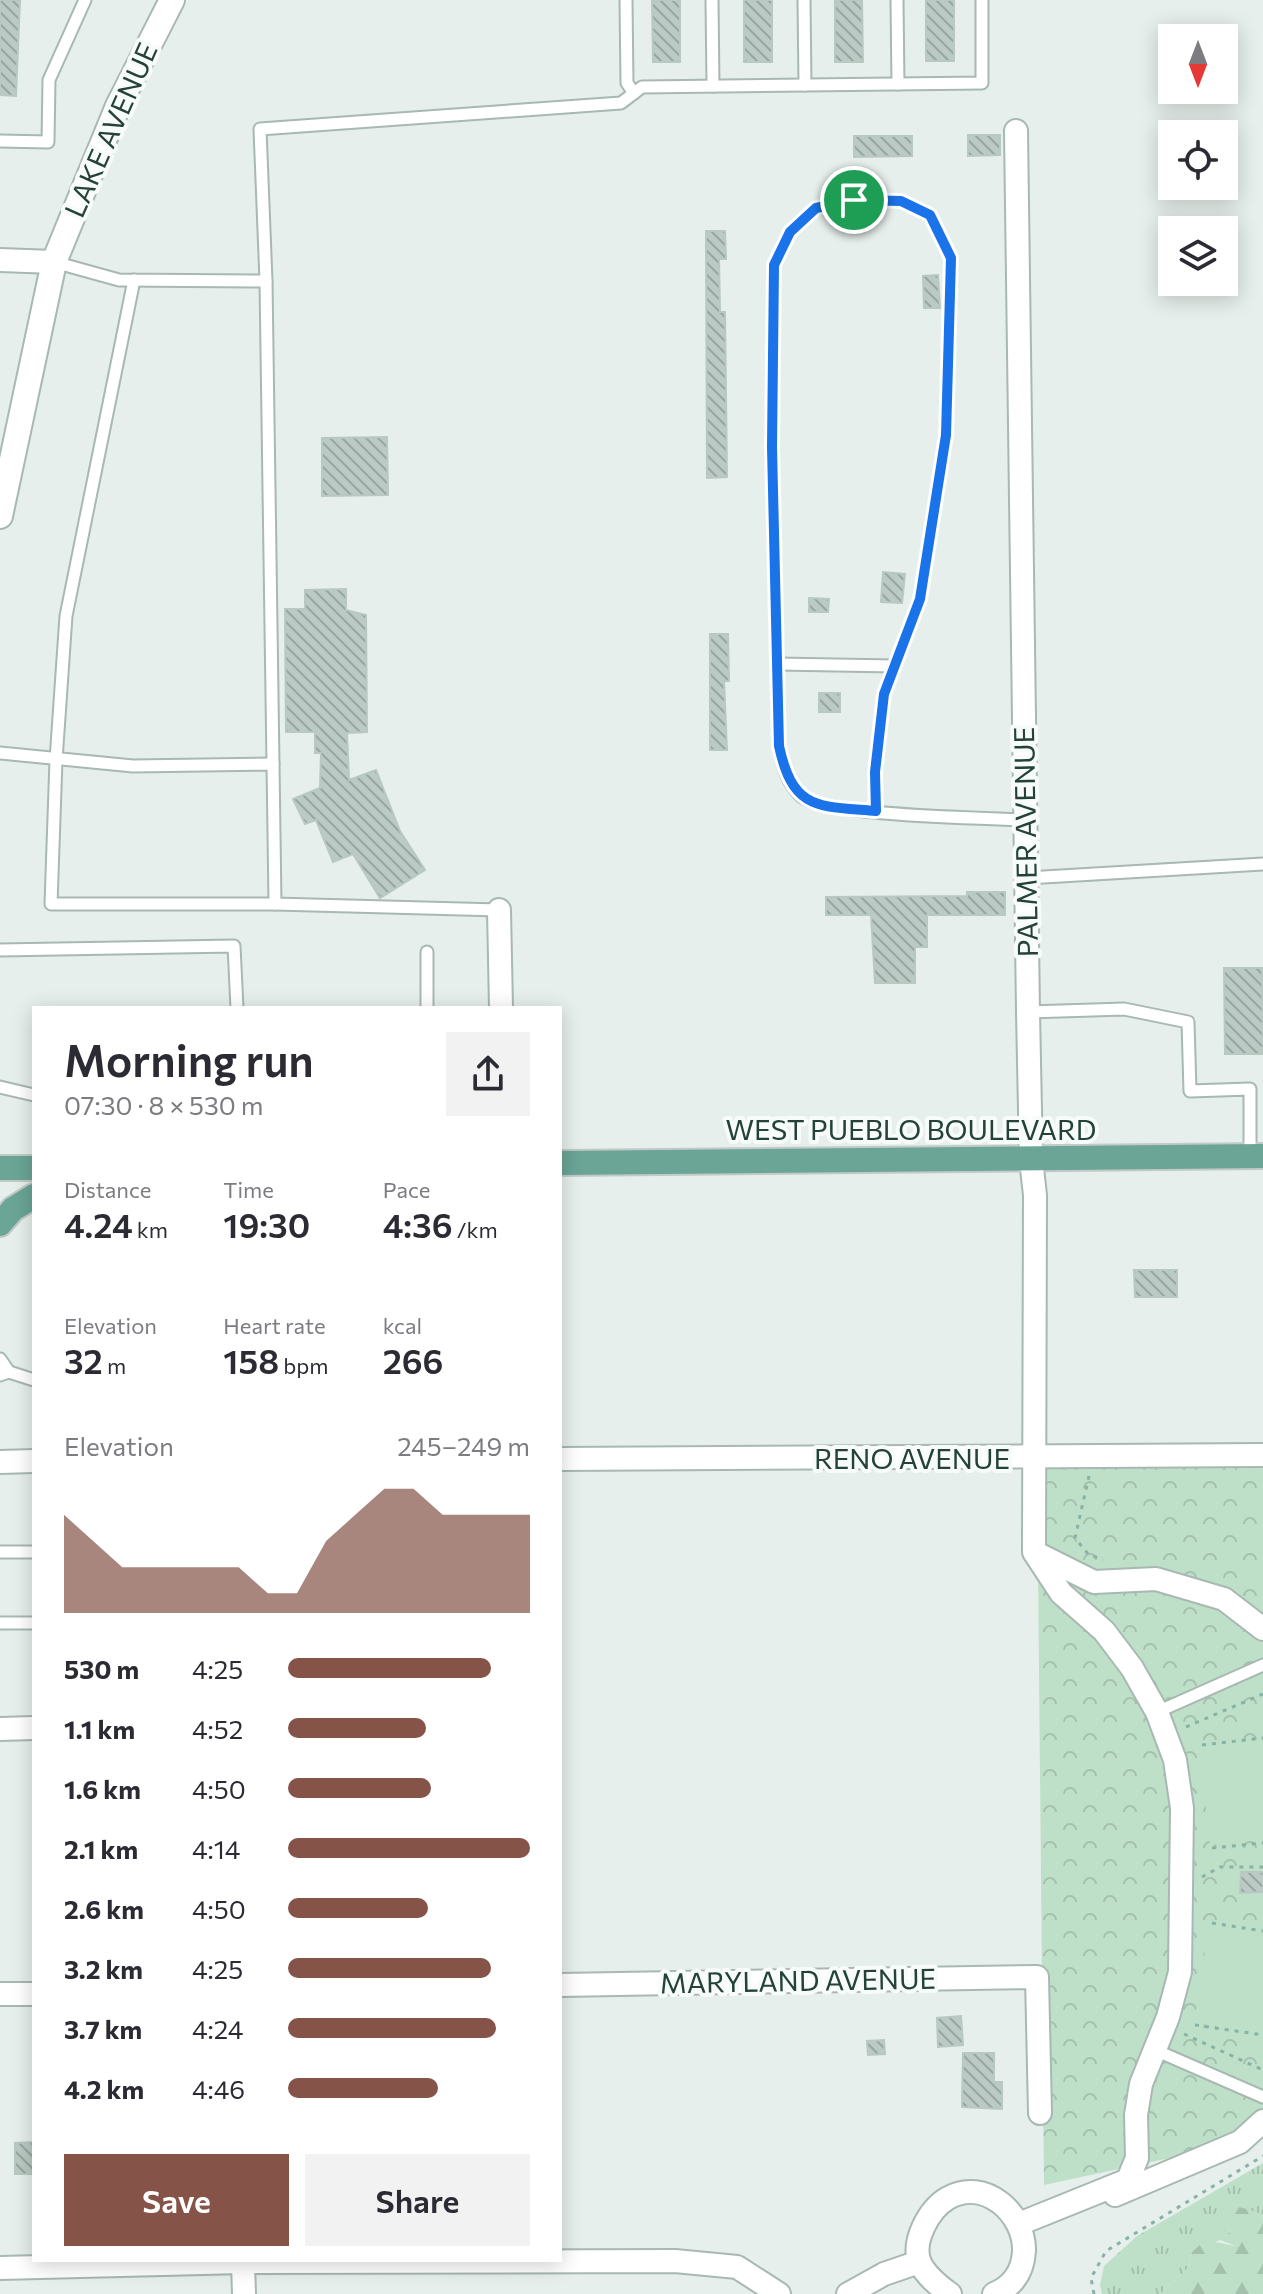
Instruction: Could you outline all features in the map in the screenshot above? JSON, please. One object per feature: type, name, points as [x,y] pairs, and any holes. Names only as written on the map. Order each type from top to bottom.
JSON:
[{"type":"main road","name":"WEST PUEBLO BOULEVARD","points":[[562,1163],[1257,1156]]},
{"type":"main road","points":[[0,1168],[32,1168]]},
{"type":"main road","points":[[0,1224],[13,1209],[32,1197]]},
{"type":"street","name":"LAKE AVENUE","points":[[0,516],[54,262],[118,106],[172,0]]},
{"type":"street","name":"PALMER AVENUE","points":[[1016,131],[1028,1012],[1031,1160],[1035,1195],[1034,1552]]},
{"type":"street","points":[[0,260],[54,262]]},
{"type":"street","points":[[499,910],[501,1006]]},
{"type":"street","name":"RENO AVENUE","points":[[562,1459],[1263,1455]]},
{"type":"street","points":[[0,1462],[32,1461]]},
{"type":"street","points":[[1034,1552],[1094,1582],[1156,1579],[1187,1586],[1224,1599],[1263,1629]]},
{"type":"street","points":[[1021,2231],[1128,2180],[1137,2158],[1136,2115],[1141,2084],[1180,1972],[1180,1796],[1175,1760],[1157,1712],[1132,1668],[1104,1631],[1061,1593],[1034,1552]]},
{"type":"street","points":[[0,1729],[32,1728]]},
{"type":"street","name":"MARYLAND AVENUE","points":[[562,1985],[1037,1977],[1040,2113]]},
{"type":"street","points":[[0,1994],[32,1994]]},
{"type":"street","points":[[1021,2231],[1240,2142],[1263,2121]]},
{"type":"street","points":[[950,2294],[937,2285],[919,2262],[918,2242],[924,2225],[948,2198],[968,2193],[1005,2204],[1021,2231],[1022,2266],[1016,2279],[994,2294]]},
{"type":"street","points":[[562,2261],[675,2261],[737,2267],[779,2294]]},
{"type":"street","points":[[0,2268],[243,2262],[244,2294]]},
{"type":"street","points":[[848,2294],[884,2274],[919,2262]]},
{"type":"lane","points":[[0,141],[48,142],[49,80],[85,0]]},
{"type":"lane","points":[[626,0],[627,83],[634,93]]},
{"type":"lane","points":[[712,0],[713,86]]},
{"type":"lane","points":[[804,0],[805,85]]},
{"type":"lane","points":[[897,0],[898,84]]},
{"type":"lane","points":[[275,904],[266,281],[260,129],[621,103],[642,87],[982,83],[982,0]]},
{"type":"lane","points":[[876,811],[875,772],[884,694],[920,599],[946,435],[951,258],[930,215],[901,201],[854,200],[816,208],[790,232],[774,265],[772,447],[779,746],[785,774],[802,798],[829,807],[876,811],[1026,820]]},
{"type":"lane","points":[[54,262],[119,280],[266,281]]},
{"type":"lane","points":[[134,280],[66,616],[56,760],[51,904],[275,904],[499,910]]},
{"type":"lane","points":[[777,664],[895,666]]},
{"type":"lane","points":[[0,753],[133,766],[273,764]]},
{"type":"lane","points":[[1027,878],[1257,864],[1263,855]]},
{"type":"lane","points":[[0,950],[234,946],[237,1006]]},
{"type":"lane","points":[[427,952],[427,1006]]},
{"type":"lane","points":[[1028,1012],[1124,1009],[1188,1022],[1190,1091],[1257,1088],[1257,1156]]},
{"type":"lane","points":[[0,1087],[32,1095]]},
{"type":"lane","points":[[0,1359],[5,1374],[32,1380]]},
{"type":"lane","points":[[0,1552],[32,1552]]},
{"type":"lane","points":[[0,1623],[32,1623]]},
{"type":"lane","points":[[1157,1712],[1263,1665]]},
{"type":"lane","points":[[1155,2050],[1263,2097]]},
{"type":"path","points":[[1095,1457],[1075,1538],[1088,1554],[1115,1565]]},
{"type":"path","points":[[1186,1727],[1263,1694]]},
{"type":"path","points":[[1202,1745],[1263,1738]]},
{"type":"path","points":[[1212,1848],[1263,1843]]},
{"type":"path","points":[[1181,1877],[1205,1877],[1220,1867],[1263,1867]]},
{"type":"path","points":[[1212,1923],[1263,1931]]},
{"type":"path","points":[[1195,2025],[1263,2035]]},
{"type":"path","points":[[1184,2034],[1263,2070]]},
{"type":"path","points":[[1094,2294],[1091,2278],[1106,2251],[1263,2156]]},
{"type":"green space","points":[[1037,1466],[1263,1467],[1263,2138],[1044,2185]]},
{"type":"green space","points":[[1263,1741],[1263,1839],[1210,1845],[1199,1749]]},
{"type":"green space","points":[[1209,1925],[1263,1933],[1263,2033],[1194,2023]]},
{"type":"green space","points":[[1263,2163],[1263,2219],[1257,2212],[1237,2237],[1236,2246],[1220,2240],[1191,2253],[1188,2268],[1160,2294],[1102,2294],[1100,2285],[1104,2266],[1137,2236]]},
{"type":"green space","points":[[1239,2207],[1257,2212],[1263,2219],[1263,2294],[1160,2294],[1188,2268],[1191,2253],[1205,2240],[1236,2246],[1237,2237],[1224,2230],[1221,2216]]},
{"type":"building","points":[[0,0],[20,0],[16,96],[0,95]]},
{"type":"building","points":[[652,0],[680,0],[680,62],[653,62]]},
{"type":"building","points":[[744,0],[772,0],[772,62],[744,62]]},
{"type":"building","points":[[835,0],[862,0],[863,62],[835,62]]},
{"type":"building","points":[[926,0],[954,0],[954,61],[926,61]]},
{"type":"building","points":[[968,135],[1000,135],[1000,155],[968,156]]},
{"type":"building","points":[[854,136],[912,136],[912,156],[854,157]]},
{"type":"building","points":[[706,231],[725,231],[726,259],[719,259],[720,312],[725,312],[727,477],[707,478]]},
{"type":"building","points":[[938,275],[940,308],[924,308],[923,276]]},
{"type":"building","points":[[387,437],[388,495],[322,496],[322,438]]},
{"type":"building","points":[[883,572],[905,574],[902,603],[881,602]]},
{"type":"building","points":[[346,589],[346,610],[366,615],[367,732],[347,733],[349,780],[376,770],[400,831],[425,870],[380,898],[353,854],[333,862],[316,820],[305,824],[293,799],[320,788],[321,753],[315,753],[315,732],[286,732],[285,609],[305,609],[305,590]]},
{"type":"building","points":[[809,598],[829,599],[828,612],[809,612]]},
{"type":"building","points":[[710,634],[728,634],[729,681],[724,681],[727,750],[710,750]]},
{"type":"building","points":[[819,693],[840,693],[840,712],[819,712]]},
{"type":"building","points":[[967,892],[1005,892],[1005,915],[927,915],[927,947],[915,947],[915,983],[875,983],[871,915],[826,915],[826,897],[967,896]]},
{"type":"building","points":[[1224,968],[1262,968],[1263,1054],[1225,1054]]},
{"type":"building","points":[[1134,1270],[1177,1270],[1177,1297],[1135,1297]]},
{"type":"building","points":[[1241,1872],[1263,1872],[1263,1892],[1240,1893]]},
{"type":"building","points":[[961,2016],[963,2045],[938,2047],[937,2018]]},
{"type":"building","points":[[884,2040],[885,2054],[868,2055],[867,2041]]},
{"type":"building","points":[[963,2053],[994,2053],[994,2082],[1002,2082],[1002,2109],[962,2107]]},
{"type":"building","points":[[32,2142],[32,2174],[15,2174],[15,2143]]},
{"type":"route","points":[[854,200],[901,201],[930,215],[951,258],[946,435],[920,599],[884,694],[875,772],[876,811],[829,807],[802,798],[785,774],[779,746],[772,447],[774,265],[790,232],[816,208],[854,200]]}]
